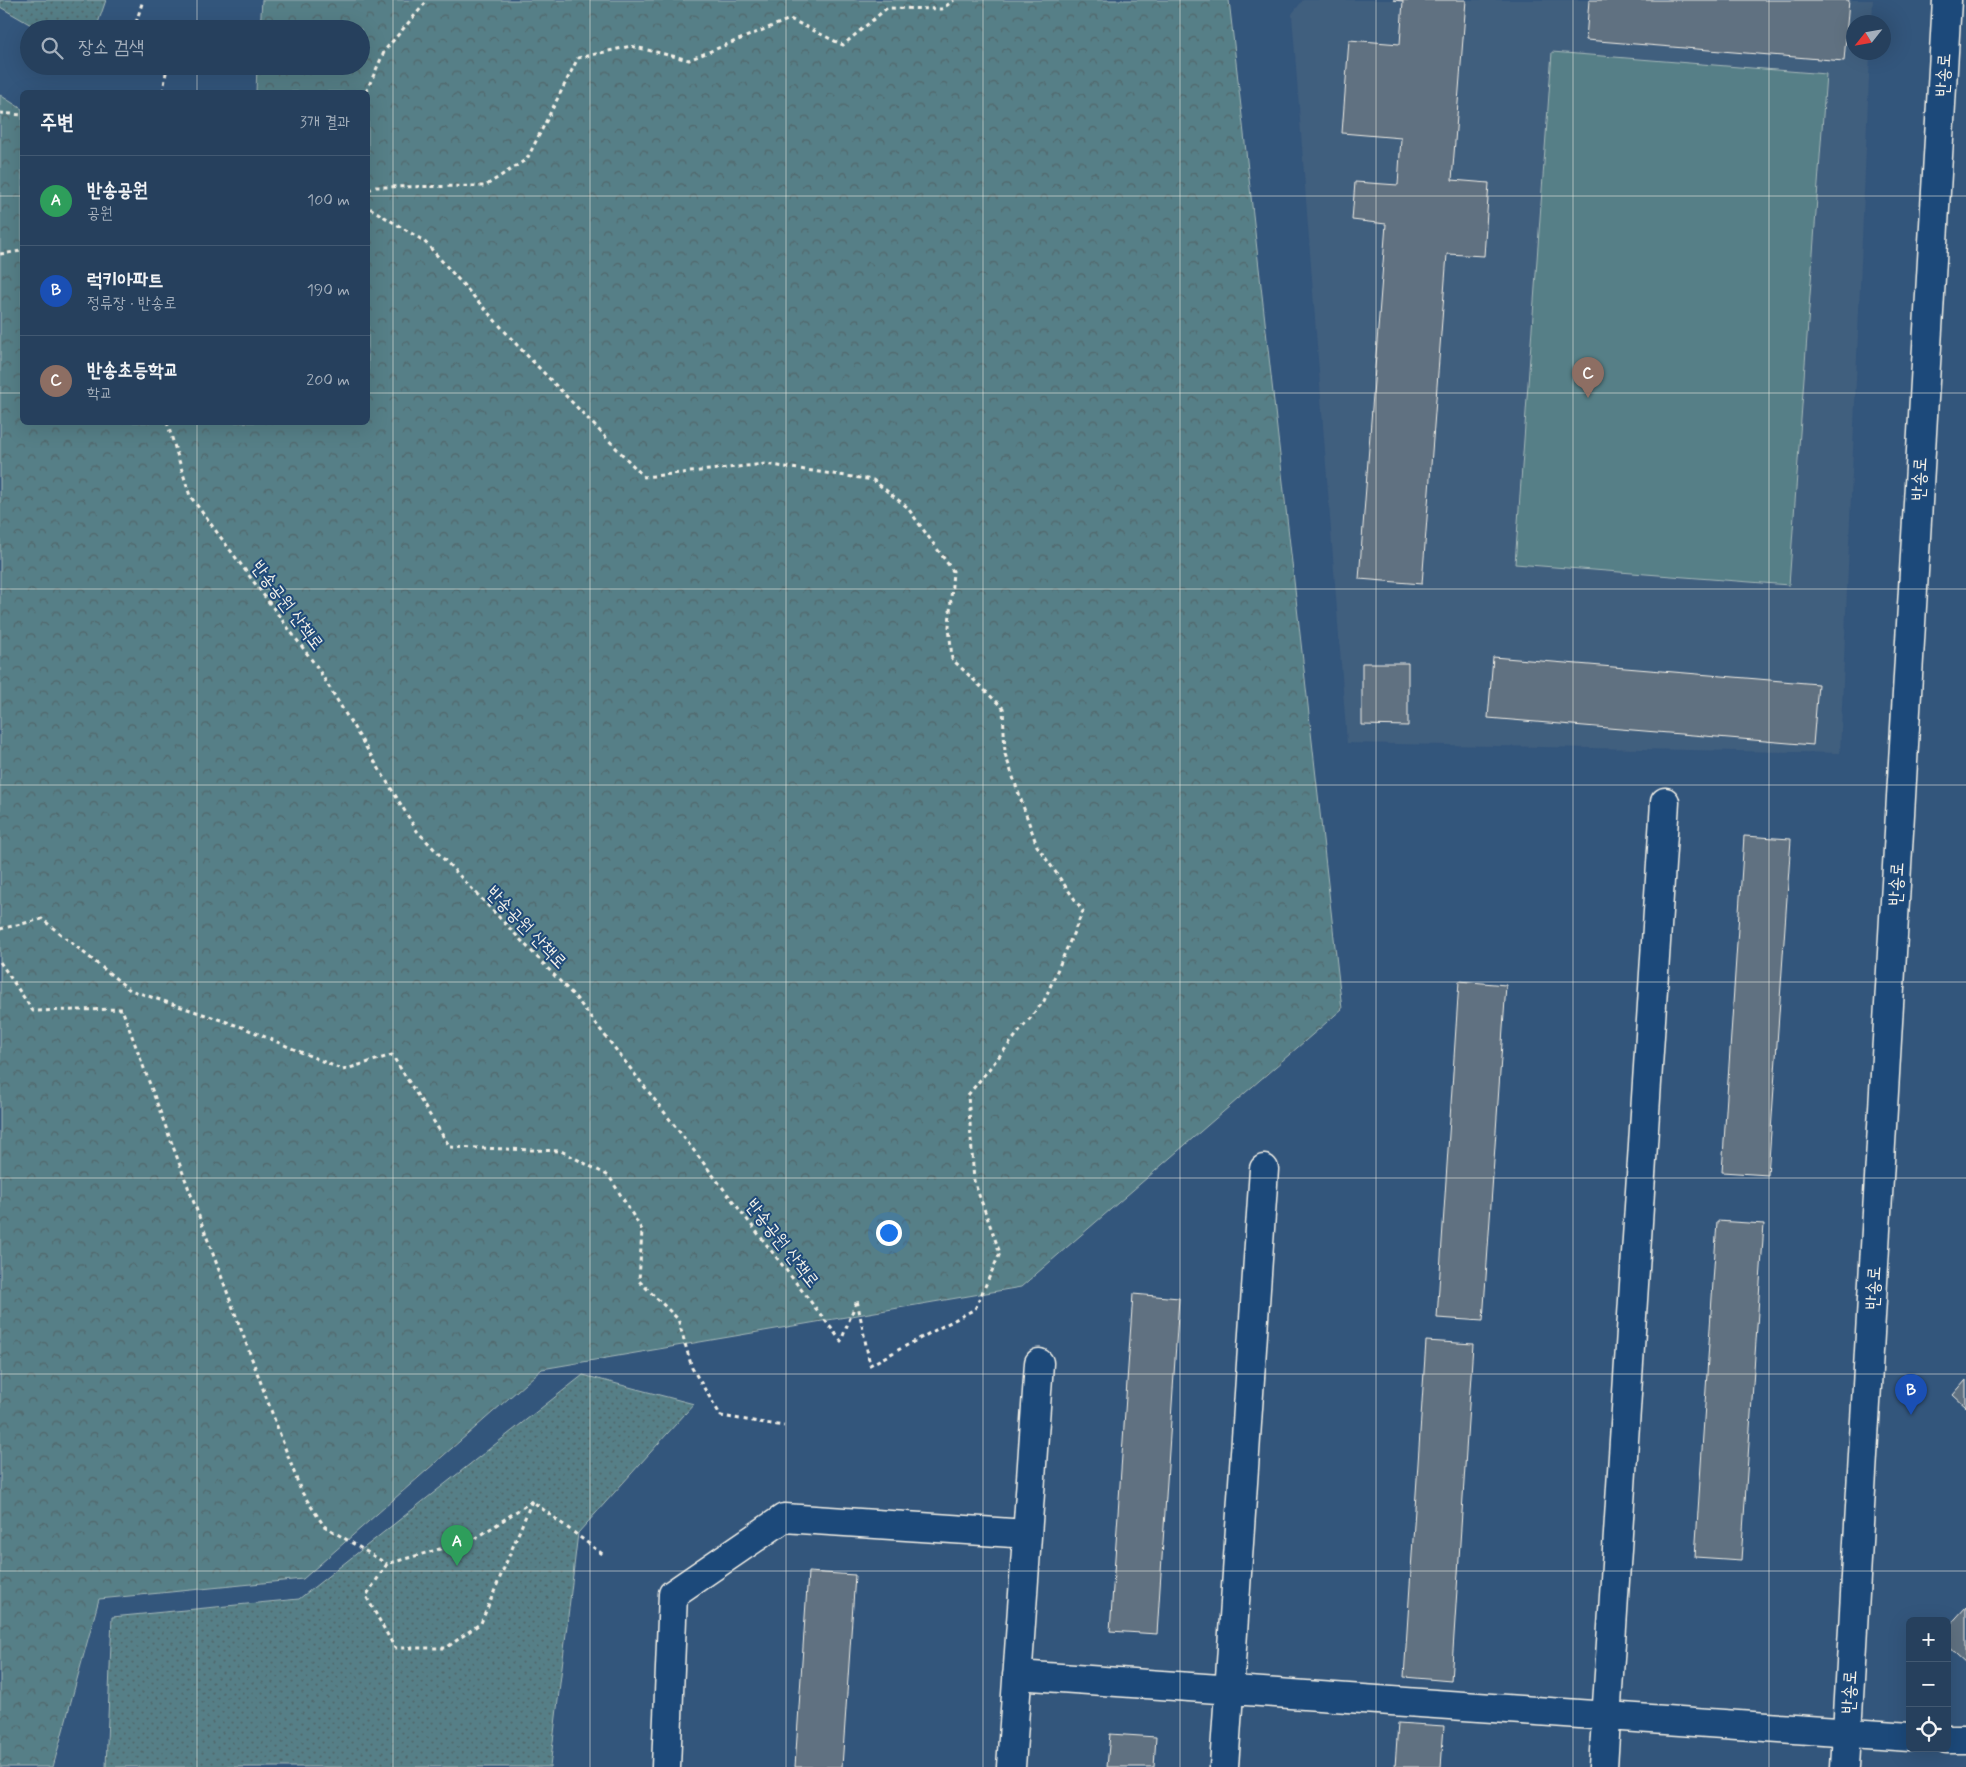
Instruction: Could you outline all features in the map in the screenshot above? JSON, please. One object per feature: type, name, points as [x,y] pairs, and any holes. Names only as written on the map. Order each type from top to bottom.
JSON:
[{"type":"street","name":"반송로","points":[[1845,1767],[1947,0]]},
{"type":"street","points":[[1603,1767],[1665,802]]},
{"type":"street","points":[[1224,1767],[1264,1169]]},
{"type":"street","points":[[1011,1767],[1039,1363]]},
{"type":"street","points":[[666,1767],[673,1594],[784,1518],[1027,1534]]},
{"type":"street","points":[[1017,1675],[1906,1737]]},
{"type":"street","points":[[1951,1739],[1966,1740]]},
{"type":"path","points":[[137,20],[142,0]]},
{"type":"path","points":[[367,90],[385,50],[428,0]]},
{"type":"path","points":[[370,189],[376,187],[485,186],[527,159],[578,58],[630,46],[689,60],[790,20],[843,45],[887,8],[942,9],[954,0]]},
{"type":"path","points":[[162,90],[165,75]]},
{"type":"path","points":[[0,114],[20,115]]},
{"type":"path","name":"반송공원 산책로","points":[[168,425],[190,496],[317,667],[417,831],[576,998],[841,1341],[857,1300],[870,1365],[975,1310],[1000,1252],[974,1181],[968,1096],[1044,1001],[1083,911],[1037,846],[1005,754],[1002,708],[952,659],[949,626],[953,571],[908,507],[873,480],[765,464],[644,476],[517,345],[424,241],[370,208]]},
{"type":"path","points":[[0,254],[20,250]]},
{"type":"path","points":[[0,929],[42,919],[130,990],[242,1027],[343,1070],[392,1055],[450,1147],[561,1151],[609,1176],[642,1230],[639,1281],[678,1319],[692,1368],[721,1416],[784,1426]]},
{"type":"path","points":[[0,962],[33,1011],[122,1009],[301,1491],[324,1526],[387,1564]]},
{"type":"path","points":[[532,1501],[481,1623],[446,1648],[395,1648],[366,1596],[387,1564],[475,1539],[532,1501]]},
{"type":"path","points":[[532,1501],[606,1556]]},
{"type":"shaded area","points":[[1303,0],[1873,0],[1872,15],[1846,15],[1846,60],[1870,60],[1840,753],[1347,743],[1292,14]]},
{"type":"green space","points":[[0,0],[106,0],[99,20],[22,20],[0,7]]},
{"type":"green space","points":[[262,0],[1229,0],[1342,1009],[1021,1287],[542,1369],[303,1579],[99,1599],[53,1767],[0,1767],[0,95],[20,108],[20,425],[370,425],[370,90],[256,90],[257,75],[370,75],[370,20],[261,20]]},
{"type":"green space","points":[[1552,52],[1826,74],[1789,585],[1515,564]]},
{"type":"green space","points":[[583,1375],[694,1404],[578,1533],[550,1767],[106,1767],[112,1617],[299,1599]]},
{"type":"building","points":[[1393,0],[1466,0],[1452,180],[1489,183],[1484,256],[1447,254],[1422,584],[1359,579],[1386,224],[1352,220],[1355,182],[1398,185],[1401,138],[1342,133],[1349,40],[1400,44],[1403,1]]},
{"type":"building","points":[[1589,0],[1849,0],[1848,15],[1846,15],[1844,61],[1586,40]]},
{"type":"building","points":[[1493,657],[1818,684],[1813,745],[1488,718]]},
{"type":"building","points":[[1362,663],[1408,663],[1408,726],[1362,725]]},
{"type":"building","points":[[1744,836],[1791,839],[1768,1175],[1722,1172]]},
{"type":"building","points":[[1459,981],[1506,985],[1483,1321],[1437,1318]]},
{"type":"building","points":[[1717,1221],[1764,1224],[1741,1560],[1695,1557]]},
{"type":"building","points":[[1133,1294],[1179,1298],[1157,1634],[1110,1631]]},
{"type":"building","points":[[1426,1341],[1473,1344],[1451,1681],[1404,1677]]},
{"type":"building","points":[[1966,1380],[1966,1407],[1953,1395]]},
{"type":"building","points":[[808,1572],[855,1575],[842,1767],[795,1767]]},
{"type":"building","points":[[1966,1607],[1966,1663],[1951,1650],[1951,1624]]},
{"type":"building","points":[[1398,1723],[1444,1726],[1441,1767],[1395,1767]]},
{"type":"building","points":[[1110,1734],[1156,1737],[1154,1767],[1107,1767]]},
{"type":"place","name":"반송초등학교","points":[[1588,398]]},
{"type":"place","name":"럭키아파트","points":[[1911,1415]]},
{"type":"place","name":"반송공원","points":[[457,1566]]}]
